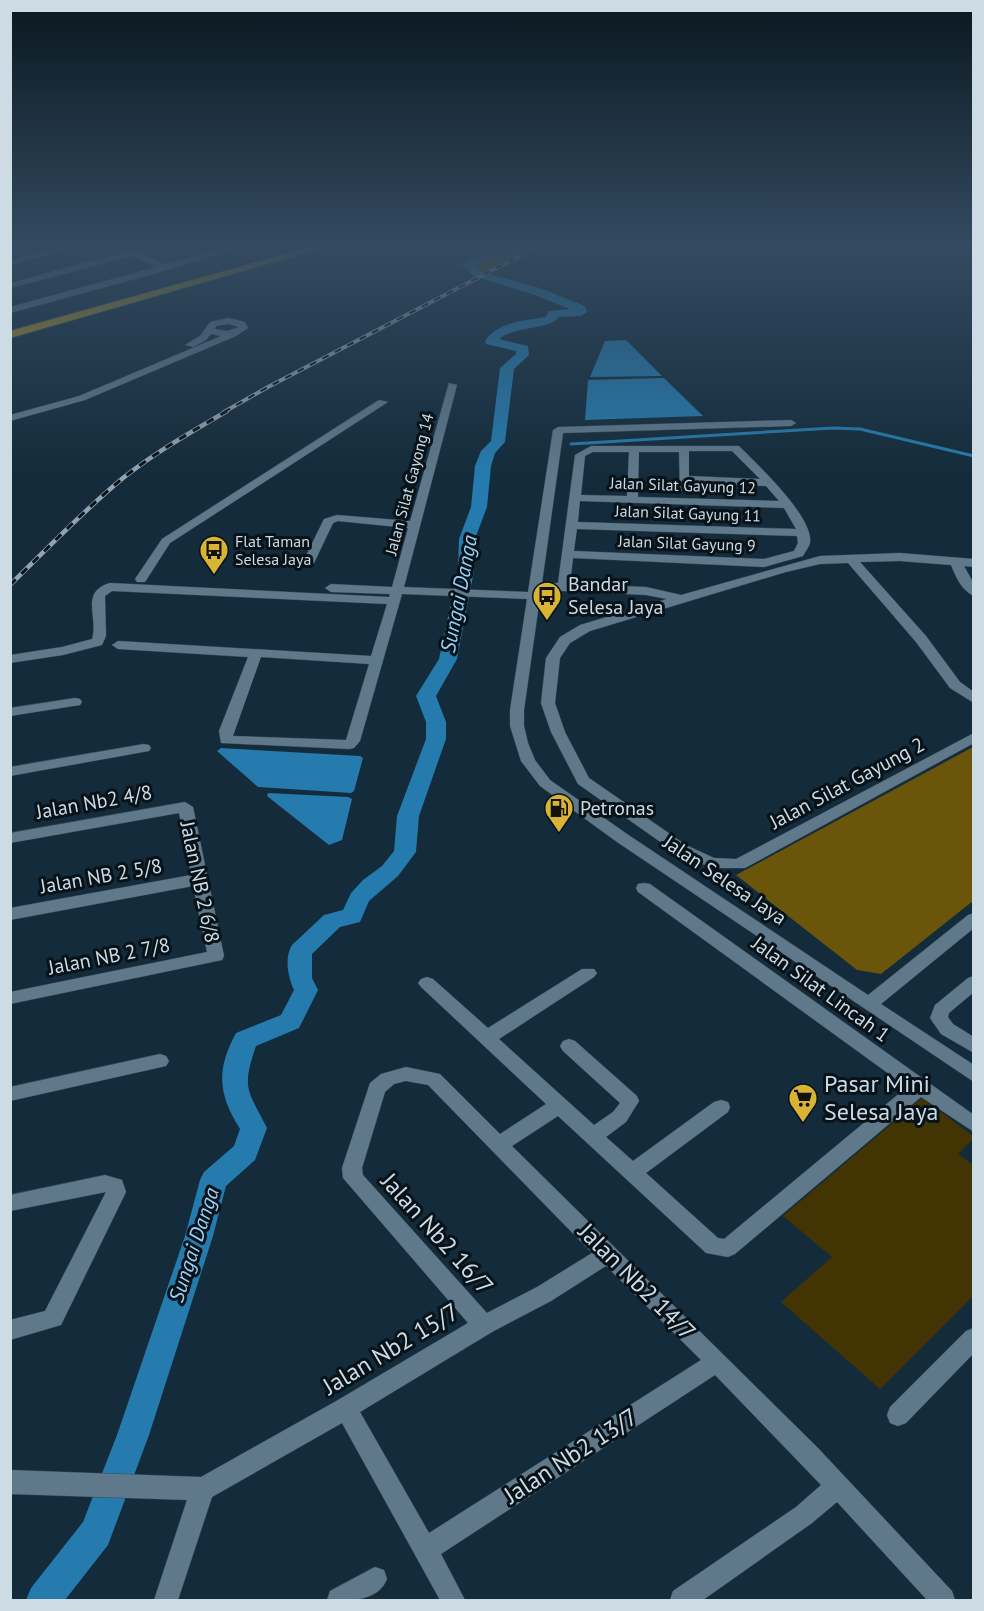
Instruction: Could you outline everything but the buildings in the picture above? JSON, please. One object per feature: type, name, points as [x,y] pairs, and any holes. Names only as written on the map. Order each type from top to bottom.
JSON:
[{"type":"highway","points":[[10,328],[27,323]]},
{"type":"highway","points":[[10,335],[52,323]]},
{"type":"street","points":[[10,413],[97,386],[196,342],[209,331],[213,324],[217,323]]},
{"type":"street","points":[[10,418],[82,398],[242,330],[244,326],[238,323]]},
{"type":"street","name":"Jalan Silat Gayong 14","points":[[256,653],[224,736],[230,741],[349,745],[396,596],[452,385]]},
{"type":"street","points":[[141,579],[166,542],[383,402]]},
{"type":"street","name":"Jalan Selesa Jaya","points":[[791,423],[558,430],[517,726],[528,761],[545,783],[622,838],[974,1075]]},
{"type":"street","points":[[564,587],[580,455],[585,451],[598,448],[735,448],[788,505],[801,524],[802,533]]},
{"type":"street","points":[[632,500],[634,449]]},
{"type":"street","points":[[684,449],[684,501]]},
{"type":"street","points":[[684,479],[769,483]]},
{"type":"street","name":"Jalan Silat Gayung 12","points":[[576,498],[788,505]]},
{"type":"street","points":[[310,560],[328,521],[337,519],[414,525]]},
{"type":"street","name":"Jalan Silat Gayung 11","points":[[573,525],[802,533]]},
{"type":"street","name":"Jalan Silat Gayung 9","points":[[569,554],[764,562],[793,555],[802,550],[802,533]]},
{"type":"street","points":[[10,658],[63,651],[98,642],[101,632],[98,615],[99,592],[102,589],[396,596],[412,591],[511,595],[564,587],[646,591],[688,597],[820,560],[900,557],[974,563]]},
{"type":"street","points":[[850,558],[921,639],[955,685],[974,699]]},
{"type":"street","points":[[956,562],[964,581],[974,592]]},
{"type":"street","points":[[122,588],[128,581],[141,579],[396,596]]},
{"type":"street","name":"Jalan Silat Gayung 2","points":[[688,597],[585,628],[565,640],[553,658],[548,703],[558,732],[583,781],[681,849],[712,862],[739,864],[974,738]]},
{"type":"street","points":[[118,645],[375,660]]},
{"type":"street","points":[[10,712],[75,702]]},
{"type":"street","points":[[10,772],[144,748]]},
{"type":"street","name":"Jalan Nb2 4/8","points":[[10,838],[185,807]]},
{"type":"street","name":"Jalan NB 2 6/8","points":[[185,807],[216,956]]},
{"type":"street","name":"Jalan NB 2 5/8","points":[[10,914],[200,879]]},
{"type":"street","name":"Jalan Silat Lincah 1","points":[[645,888],[974,1125]]},
{"type":"street","points":[[870,1003],[974,919]]},
{"type":"street","name":"Jalan NB 2 7/8","points":[[10,998],[216,956]]},
{"type":"street","points":[[486,1038],[588,973]]},
{"type":"street","points":[[974,982],[941,1010],[939,1018],[947,1029],[974,1046]]},
{"type":"street","points":[[427,983],[558,1106],[633,1171],[713,1246],[728,1248],[920,1087]]},
{"type":"street","points":[[569,1046],[630,1101],[627,1110],[593,1136]]},
{"type":"street","points":[[10,1094],[160,1061]]},
{"type":"street","name":"Jalan Nb2 14/7","points":[[353,1178],[352,1168],[377,1088],[388,1079],[406,1074],[433,1079],[717,1362],[943,1600]]},
{"type":"street","points":[[499,1144],[558,1106]]},
{"type":"street","points":[[633,1171],[722,1107]]},
{"type":"street","name":"Jalan Nb2 16/7","points":[[353,1178],[484,1324]]},
{"type":"street","points":[[10,1203],[105,1183],[115,1186],[116,1192],[53,1318],[47,1322],[10,1330]]},
{"type":"street","name":"Jalan Nb2 15/7","points":[[203,1489],[346,1408],[484,1324],[544,1294],[607,1254]]},
{"type":"street","points":[[898,1415],[974,1338]]},
{"type":"street","name":"Jalan Nb2 13/7","points":[[425,1550],[717,1362]]},
{"type":"street","points":[[346,1408],[453,1600]]},
{"type":"street","points":[[12,1482],[203,1489],[166,1600]]},
{"type":"street","points":[[682,1600],[804,1515],[837,1487]]},
{"type":"street","points":[[339,1600],[375,1579]]},
{"type":"shaded area","points":[[973,747],[973,901],[881,974],[857,970],[736,875]]},
{"type":"shaded area","points":[[922,1098],[973,1136],[973,1139],[958,1154],[973,1165],[973,1296],[880,1389],[781,1302],[832,1257],[783,1216]]},
{"type":"water","points":[[626,340],[662,376],[590,377],[605,341]]},
{"type":"water","points":[[664,378],[703,416],[585,420],[588,380]]},
{"type":"water","points":[[221,748],[363,758],[354,791],[351,793],[258,787],[217,751]]},
{"type":"water","points":[[268,793],[352,799],[342,840],[329,845],[267,796]]},
{"type":"waterway","name":"Sungai Danga","points":[[43,1600],[96,1533],[133,1435],[199,1236],[214,1180],[245,1152],[254,1128],[239,1104],[234,1086],[236,1066],[245,1040],[290,1021],[306,990],[300,978],[300,951],[332,921],[352,916],[359,898],[371,885],[390,871],[405,852],[408,816],[436,739],[436,722],[426,696],[448,659],[466,571],[467,539],[479,507],[483,466],[488,451],[498,442],[507,368],[522,355],[523,349],[491,341],[501,331],[531,323]]},
{"type":"waterway","points":[[571,444],[833,428],[860,429],[974,456]]},
{"type":"railway","points":[[224,412],[391,323]]},
{"type":"railway","points":[[10,585],[79,517],[123,478],[161,451],[227,411]]},
{"type":"place","name":"Flat Taman Selesa Jaya","points":[[214,576]]},
{"type":"place","name":"Bandar Selesa Jaya","points":[[547,622]]},
{"type":"place","name":"Petronas","points":[[559,834]]},
{"type":"place","name":"Pasar Mini Selesa Jaya","points":[[803,1124]]}]
